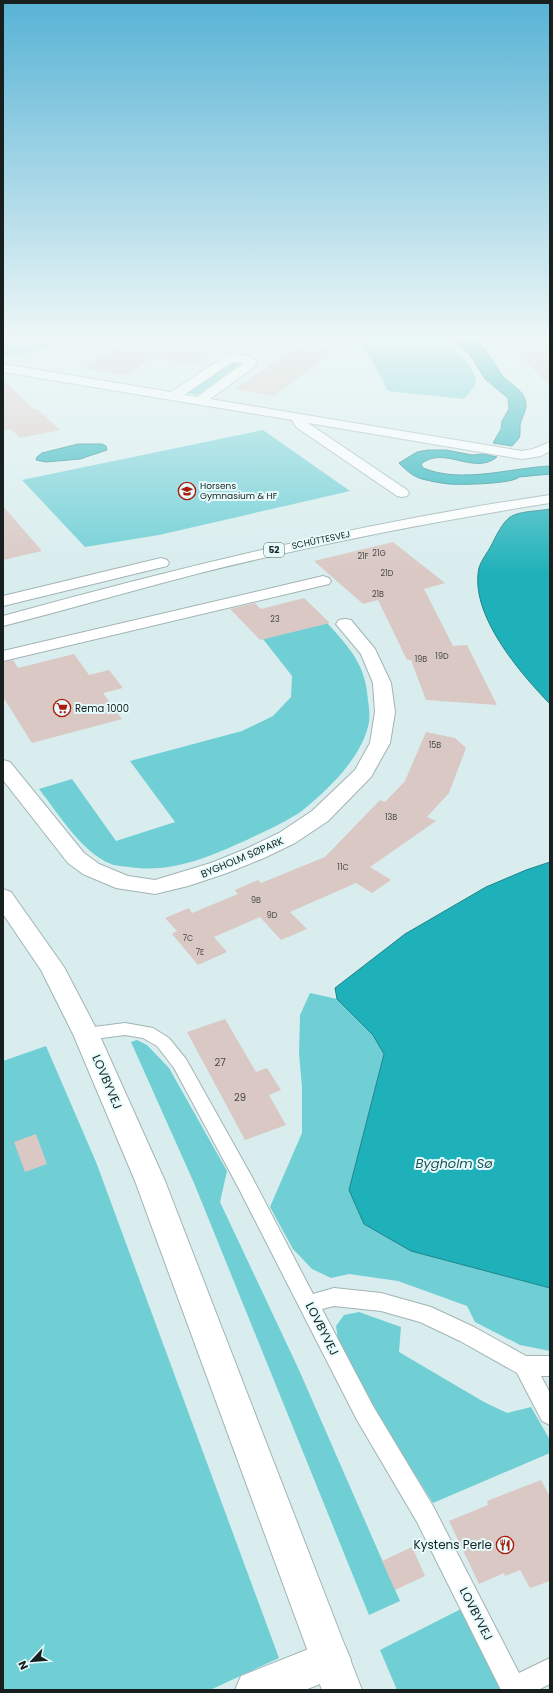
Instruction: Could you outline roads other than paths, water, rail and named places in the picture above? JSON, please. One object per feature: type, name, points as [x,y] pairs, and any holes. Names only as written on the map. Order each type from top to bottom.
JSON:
[{"type":"street","points":[[291,416],[522,455],[536,453],[550,446]]},
{"type":"street","points":[[297,417],[301,424],[321,441],[402,493]]},
{"type":"street","name":"SCHÜTTESVEJ","points":[[3,601],[266,540],[380,517],[550,489]]},
{"type":"street","name":"SCHÜTTESVEJ","points":[[3,621],[172,575],[264,553],[383,527],[550,499]]},
{"type":"street","points":[[3,656],[323,581]]},
{"type":"street","name":"BYGHOLM SØPARK","points":[[4,769],[76,858],[91,869],[124,883],[155,887],[180,881],[219,868],[287,838],[320,816],[364,773],[380,743],[385,712],[382,683],[370,653],[344,624]]},
{"type":"street","name":"LOVBYVEJ","points":[[3,897],[52,967],[86,1034],[150,1181],[336,1675]]},
{"type":"street","points":[[255,1690],[336,1675]]},
{"type":"lane","name":"LOVBYVEJ","points":[[86,1034],[125,1029],[147,1032],[163,1042],[180,1064],[245,1182],[365,1413],[425,1514],[514,1689]]},
{"type":"lane","points":[[309,1304],[334,1297],[381,1302],[424,1314],[467,1334],[524,1366],[550,1366]]},
{"type":"lane","points":[[524,1366],[550,1414]]},
{"type":"lane","points":[[514,1689],[550,1671]]},
{"type":"water","points":[[505,416],[523,416],[520,425],[520,435],[512,446],[493,443],[501,429],[502,421]]},
{"type":"water","points":[[78,444],[102,444],[106,446],[107,450],[80,459],[46,462],[36,460],[42,453]]},
{"type":"water","points":[[428,450],[446,450],[472,455],[483,454],[497,457],[488,462],[479,463],[469,463],[449,458],[439,458],[430,459],[421,464],[423,468],[438,473],[454,475],[486,474],[550,466],[550,474],[519,477],[497,483],[449,484],[418,478],[399,463],[417,452]]},
{"type":"water","points":[[550,509],[550,704],[525,676],[500,642],[489,623],[482,604],[478,586],[480,565],[500,529],[507,520],[514,515]]},
{"type":"water","name":"Bygholm Sø","points":[[550,862],[550,1288],[411,1251],[364,1224],[349,1190],[384,1054],[373,1035],[337,999],[335,988],[405,934],[486,887],[526,870]]},
{"type":"place","name":"Horsens Gymnasium & HF","points":[[187,491]]},
{"type":"place","name":"Rema 1000","points":[[62,708]]},
{"type":"place","name":"Kystens Perle","points":[[505,1545]]}]
